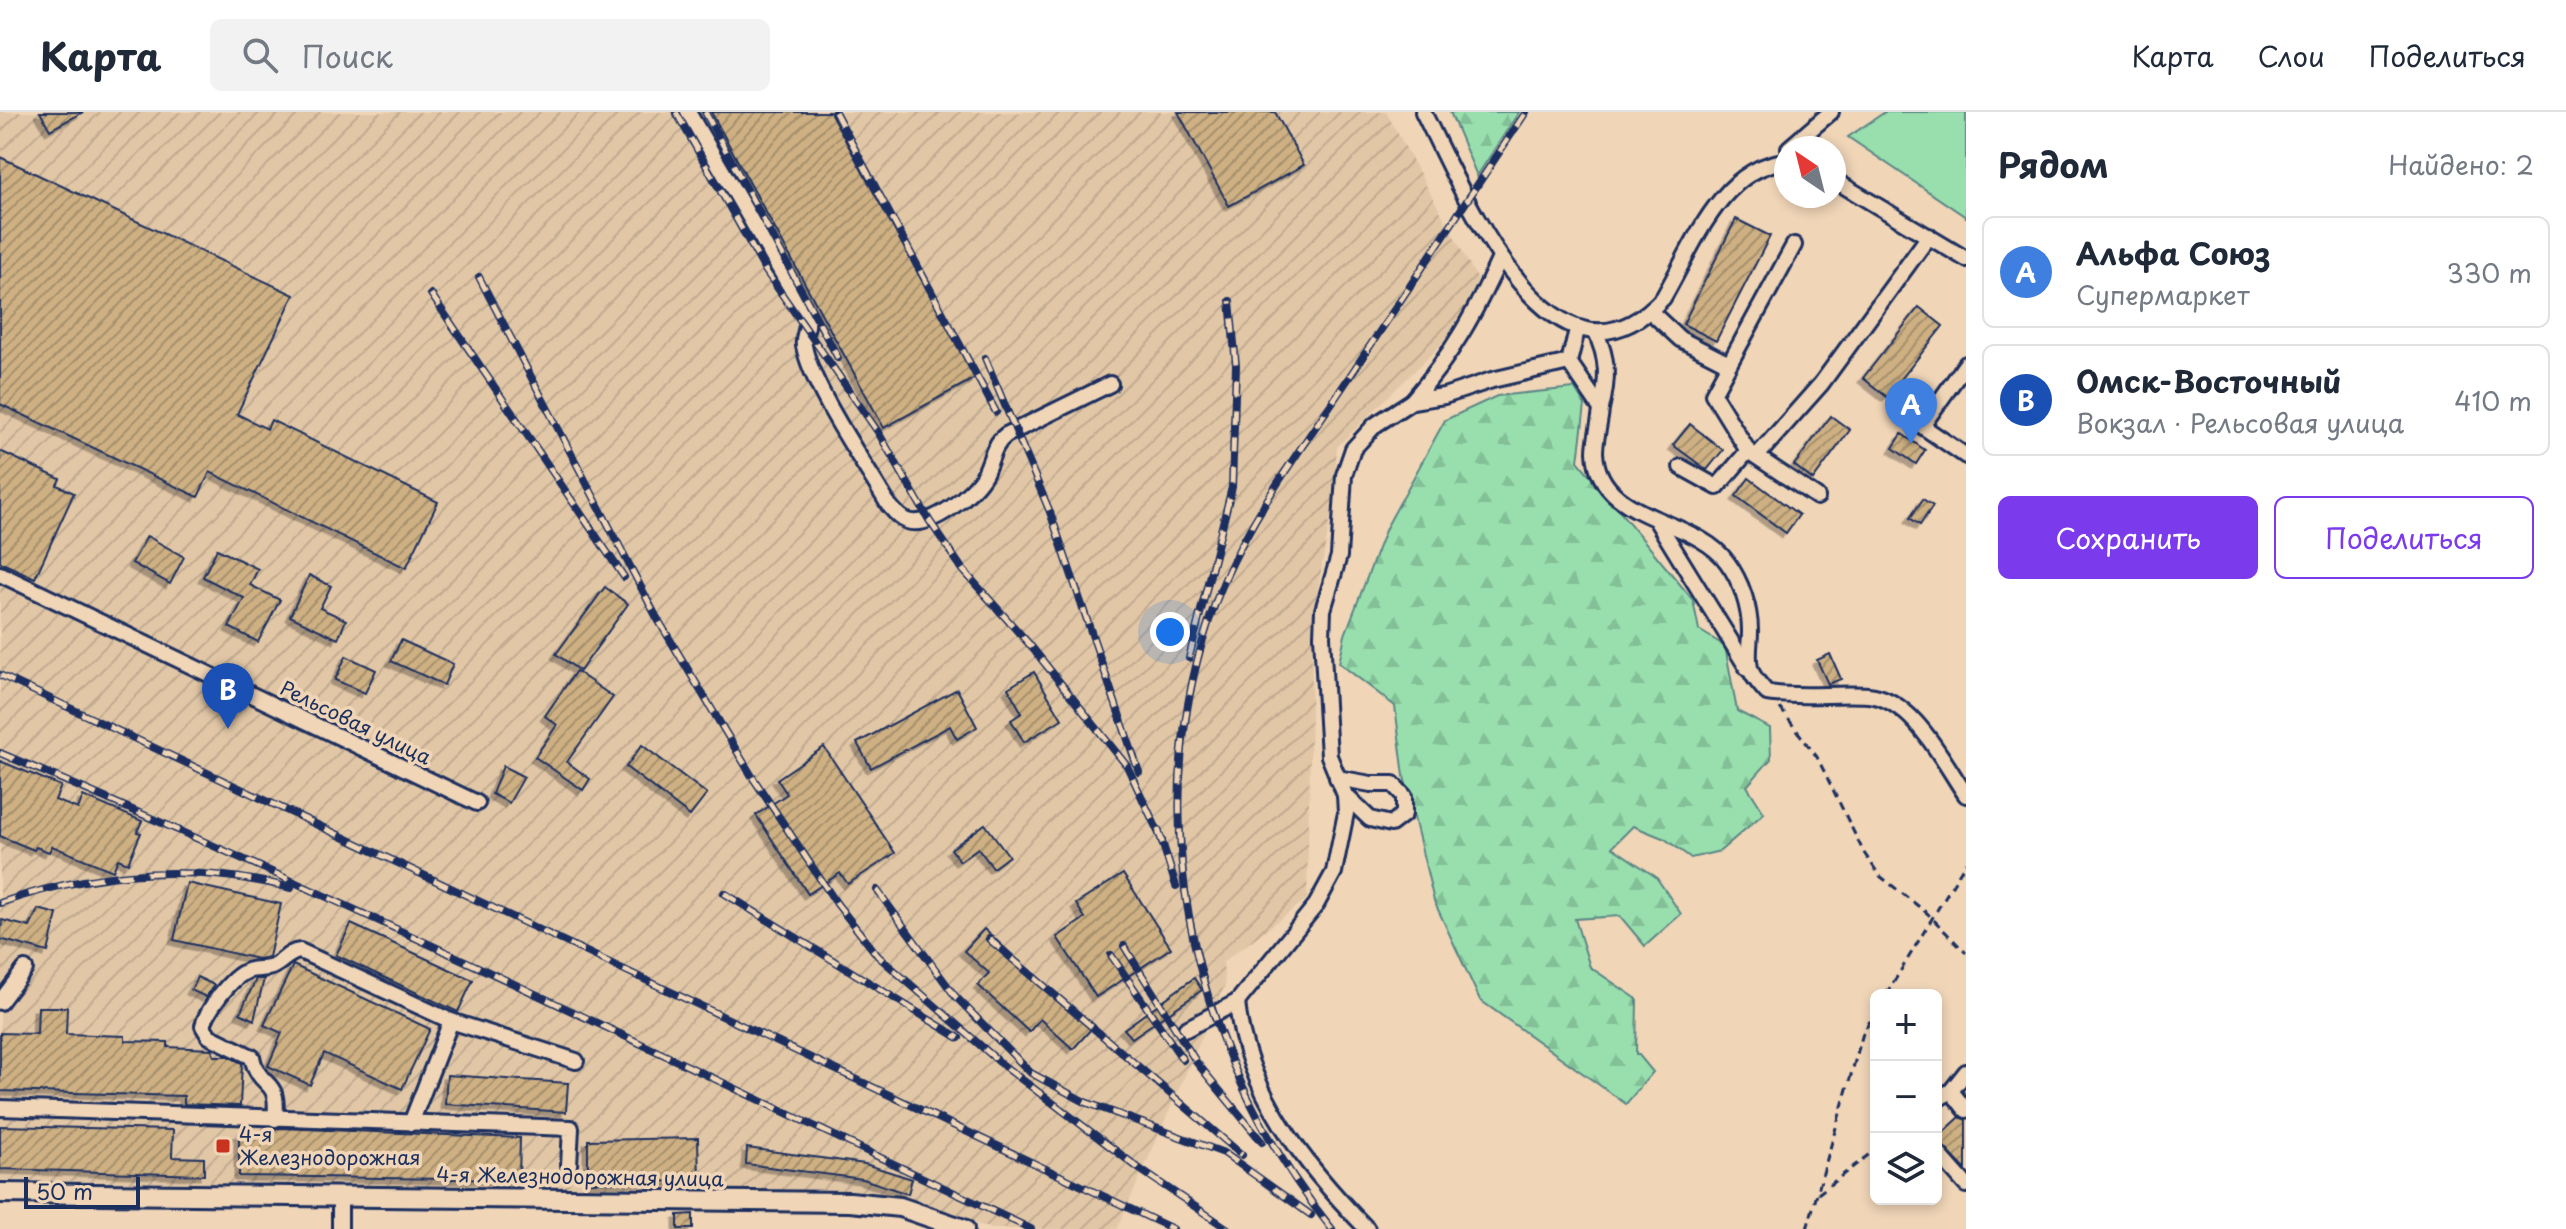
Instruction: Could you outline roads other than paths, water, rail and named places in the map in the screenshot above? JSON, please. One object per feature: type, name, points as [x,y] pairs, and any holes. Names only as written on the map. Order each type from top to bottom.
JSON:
[{"type":"main road","name":"4-я Железнодорожная улица","points":[[0,1193],[850,1202],[900,1207],[964,1229]]},
{"type":"street","points":[[688,112],[807,316],[809,324],[804,345],[814,375],[888,504],[900,517],[910,522],[929,520],[962,499],[984,476],[999,441],[1006,435],[1110,384]]},
{"type":"street","points":[[1423,112],[1500,258],[1549,313],[1577,330],[1618,330],[1651,312],[1663,298],[1724,195],[1746,173],[1774,163]]},
{"type":"street","points":[[1804,136],[1831,112]]},
{"type":"street","points":[[1846,187],[1966,259]]},
{"type":"street","points":[[1681,467],[1717,487],[1821,384],[1929,236]]},
{"type":"street","points":[[1794,245],[1713,394],[1752,454],[1817,497]]},
{"type":"street","points":[[1337,778],[1393,784],[1404,796],[1404,814],[1391,824],[1370,819],[1345,795],[1337,778],[1329,756],[1323,610],[1339,556],[1344,475],[1353,449],[1375,425],[1412,401],[1447,360],[1500,258]]},
{"type":"street","points":[[1651,312],[1680,339],[1729,364]]},
{"type":"street","points":[[1577,330],[1569,362],[1581,385],[1601,409]]},
{"type":"street","points":[[1595,331],[1606,353],[1609,377],[1595,452],[1602,477],[1617,496],[1655,520],[1698,539],[1726,559],[1743,590],[1750,628],[1750,672]]},
{"type":"street","points":[[1412,401],[1569,362]]},
{"type":"street","points":[[1966,364],[1922,426],[1966,456]]},
{"type":"street","points":[[1655,520],[1750,672],[1767,693],[1792,697],[1872,695],[1901,709],[1920,729],[1966,795]]},
{"type":"street","name":"Рельсовая улица","points":[[0,574],[477,803]]},
{"type":"street","points":[[1186,1029],[1206,1017],[1214,1017],[1237,1002],[1316,905],[1334,872],[1345,833],[1345,795]]},
{"type":"street","points":[[275,1119],[277,1097],[273,1086],[256,1073],[252,1057],[209,1036],[203,1026],[206,1014],[235,979],[248,971],[275,966],[293,952],[300,951],[451,1021],[576,1061]]},
{"type":"street","points":[[0,1002],[25,969]]},
{"type":"street","points":[[1237,1002],[1240,1038],[1271,1109],[1339,1200],[1367,1229]]},
{"type":"street","points":[[411,1123],[451,1021]]},
{"type":"street","points":[[1942,1096],[1951,1091],[1966,1072]]},
{"type":"street","points":[[1951,1091],[1966,1110]]},
{"type":"street","points":[[0,1108],[571,1128],[569,1165]]},
{"type":"street","points":[[1942,1158],[1966,1185]]},
{"type":"street","points":[[340,1196],[340,1229]]},
{"type":"railway","points":[[676,112],[765,270],[878,432],[929,520],[963,570],[1030,645],[1127,766],[1162,840]]},
{"type":"railway","points":[[705,112],[838,358]]},
{"type":"railway","points":[[835,112],[996,412]]},
{"type":"railway","points":[[1332,1229],[1282,1159],[1241,1083],[1210,1003],[1190,919],[1180,834],[1182,748],[1197,664],[1224,581],[1236,555],[1294,458],[1526,112]]},
{"type":"railway","points":[[479,277],[657,618],[753,778],[837,904],[878,956],[1004,1066],[1141,1170],[1228,1229]]},
{"type":"railway","points":[[431,294],[624,577]]},
{"type":"railway","points":[[1189,658],[1232,487],[1236,365],[1230,301]]},
{"type":"railway","points":[[985,358],[1050,512],[1139,772]]},
{"type":"railway","points":[[0,675],[1173,1229]]},
{"type":"railway","points":[[0,753],[389,926],[1031,1229]]},
{"type":"railway","points":[[1158,829],[1176,886]]},
{"type":"railway","points":[[0,903],[72,883],[145,874],[218,875],[291,888]]},
{"type":"railway","points":[[877,890],[955,996],[1031,1073],[1085,1102],[1224,1153],[1311,1215]]},
{"type":"railway","points":[[724,893],[959,1038]]},
{"type":"railway","points":[[989,939],[1242,1155]]},
{"type":"railway","points":[[1124,946],[1197,1063],[1262,1142]]},
{"type":"railway","points":[[1111,955],[1183,1060]]},
{"type":"place","name":"Альфа Союз","points":[[1911,444]]},
{"type":"place","name":"Омск-Восточный","points":[[228,729]]},
{"type":"place","name":"4-я Железнодорожная","points":[[223,1146]]}]
